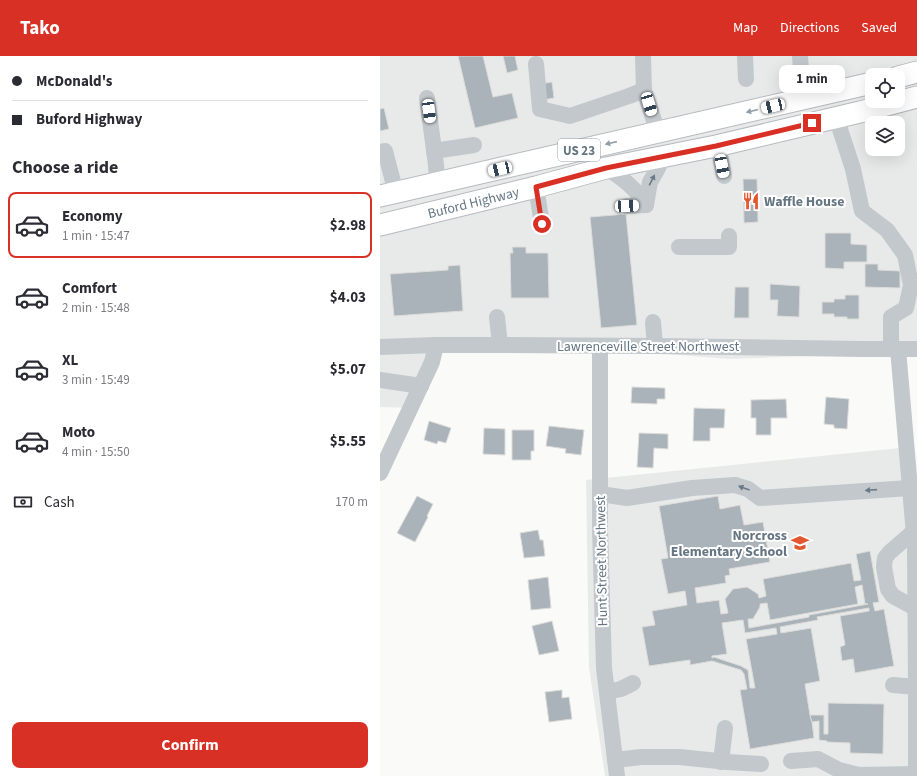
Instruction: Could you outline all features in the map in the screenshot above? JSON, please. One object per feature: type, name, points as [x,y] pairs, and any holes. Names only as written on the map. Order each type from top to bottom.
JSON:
[{"type":"main road","points":[[905,75],[917,72]]},
{"type":"main road","name":"Buford Highway","points":[[388,194],[865,85]]},
{"type":"main road","name":"Buford Highway","points":[[380,225],[536,187],[606,168],[716,146],[917,97]]},
{"type":"main road","points":[[634,138],[640,161]]},
{"type":"street","points":[[643,56],[644,90],[658,132]]},
{"type":"street","points":[[745,56],[746,79]]},
{"type":"street","points":[[800,56],[804,99]]},
{"type":"street","points":[[536,64],[540,109],[570,116],[644,90]]},
{"type":"street","points":[[427,98],[437,183]]},
{"type":"street","points":[[791,761],[818,759],[827,770],[839,770],[859,775],[916,775],[915,542],[891,317],[906,308],[911,284],[905,255],[887,230],[862,211],[853,169],[836,117]]},
{"type":"street","points":[[434,151],[474,145]]},
{"type":"street","points":[[716,146],[720,155],[724,176]]},
{"type":"street","points":[[380,152],[384,151],[388,194]]},
{"type":"street","points":[[646,205],[650,182],[664,156]]},
{"type":"street","points":[[606,168],[621,177],[642,197],[646,205]]},
{"type":"street","points":[[536,187],[542,224]]},
{"type":"street","points":[[627,206],[646,205]]},
{"type":"street","points":[[679,247],[728,248],[729,236]]},
{"type":"street","points":[[497,317],[500,345]]},
{"type":"street","points":[[654,322],[655,346]]},
{"type":"street","points":[[380,473],[432,362],[436,345]]},
{"type":"street","name":"Lawrenceville Street Northwest","points":[[380,347],[500,345],[917,348]]},
{"type":"street","name":"Hunt Street Northwest","points":[[600,346],[600,528],[604,668],[616,768]]},
{"type":"street","points":[[380,380],[421,386]]},
{"type":"street","points":[[600,494],[627,498],[692,488],[735,485],[748,489],[760,498],[910,488]]},
{"type":"street","points":[[915,542],[890,552],[886,558],[884,567],[888,589],[892,596],[916,608]]},
{"type":"street","points":[[607,692],[621,689],[633,684]]},
{"type":"street","points":[[893,685],[916,687]]},
{"type":"street","points":[[721,762],[725,728]]},
{"type":"street","points":[[616,768],[641,757],[680,757],[721,762],[761,764]]},
{"type":"shaded area","points":[[380,56],[917,56],[917,352],[729,359],[543,344],[432,345],[414,408],[380,407]]},
{"type":"shaded area","points":[[900,448],[911,575],[914,776],[605,776],[589,667],[586,480]]},
{"type":"building","points":[[458,56],[483,56],[493,97],[512,93],[518,118],[475,128]]},
{"type":"building","points":[[503,56],[515,56],[518,70],[507,73]]},
{"type":"building","points":[[552,82],[554,98],[542,100],[540,84]]},
{"type":"building","points":[[384,108],[389,129],[380,131],[380,109]]},
{"type":"building","name":"Waffle House","points":[[743,179],[757,179],[758,222],[744,223]]},
{"type":"building","points":[[626,214],[637,325],[601,328],[590,217]]},
{"type":"building","points":[[825,233],[851,233],[851,244],[867,245],[867,262],[844,262],[844,269],[825,268]]},
{"type":"building","points":[[512,247],[526,247],[526,253],[548,253],[549,298],[511,298],[510,253],[513,253]]},
{"type":"building","points":[[865,264],[878,264],[878,270],[900,271],[900,288],[865,287]]},
{"type":"building","points":[[460,265],[463,311],[394,316],[390,274],[448,270],[448,266]]},
{"type":"building","points":[[770,284],[800,286],[799,317],[777,316],[778,300],[770,300]]},
{"type":"building","points":[[735,287],[749,287],[749,318],[734,318]]},
{"type":"building","points":[[845,295],[859,295],[859,319],[834,317],[834,314],[822,314],[822,302],[834,302],[834,299],[845,299]]},
{"type":"building","points":[[632,387],[665,388],[665,399],[657,399],[657,404],[631,403]]},
{"type":"building","points":[[826,397],[849,399],[847,429],[834,428],[834,425],[824,424]]},
{"type":"building","points":[[786,399],[787,418],[771,418],[771,435],[756,435],[756,418],[751,418],[751,400]]},
{"type":"building","points":[[694,408],[725,409],[724,428],[710,428],[710,441],[693,441]]},
{"type":"building","points":[[429,421],[451,428],[446,443],[438,441],[437,444],[424,440]]},
{"type":"building","points":[[549,426],[584,430],[581,455],[565,453],[566,449],[546,446]]},
{"type":"building","points":[[484,428],[505,429],[505,455],[483,454]]},
{"type":"building","points":[[512,430],[534,430],[534,451],[531,451],[531,460],[512,460]]},
{"type":"building","points":[[639,433],[668,434],[668,449],[654,448],[653,468],[637,467]]},
{"type":"building","points":[[417,496],[433,504],[415,542],[397,533]]},
{"type":"building","points":[[718,496],[720,509],[740,505],[744,525],[763,522],[770,562],[729,569],[730,575],[725,576],[726,583],[695,588],[697,603],[719,600],[721,614],[728,613],[725,599],[733,589],[747,587],[758,594],[759,598],[766,596],[763,579],[851,563],[854,581],[861,580],[856,554],[870,551],[879,602],[873,603],[875,611],[884,609],[894,666],[855,673],[853,659],[842,661],[840,647],[845,645],[840,616],[869,611],[869,608],[817,617],[818,620],[780,627],[781,633],[811,628],[820,681],[805,684],[814,738],[750,749],[740,690],[747,689],[744,674],[741,670],[712,661],[690,665],[690,660],[649,666],[642,627],[655,625],[652,611],[687,605],[685,591],[668,594],[661,559],[668,558],[659,506]],"holes":[[[862,585],[865,604],[868,604],[749,628],[748,619],[753,619],[760,607],[760,604],[767,603],[770,620],[858,604],[855,587]],[[743,620],[745,633],[776,628],[777,634],[746,639],[755,688],[750,688],[748,670],[741,666],[714,657],[712,658],[712,656],[727,654],[722,623]]]},
{"type":"building","points":[[538,530],[540,540],[543,540],[545,556],[524,558],[520,533]]},
{"type":"building","points":[[548,577],[551,608],[531,610],[528,580]]},
{"type":"building","points":[[552,621],[559,651],[539,655],[532,626]]},
{"type":"building","points":[[562,690],[562,698],[569,697],[572,719],[549,722],[545,692]]},
{"type":"building","points":[[828,703],[884,704],[883,754],[850,753],[850,743],[827,742],[819,740],[819,721],[812,722],[810,715],[824,715],[824,734],[828,734]]},
{"type":"place","name":"Waffle House","points":[[751,201]]},
{"type":"place","name":"Norcross Elementary School","points":[[800,543]]},
{"type":"route","points":[[542,224],[536,187],[606,168],[716,146],[812,123]]}]
